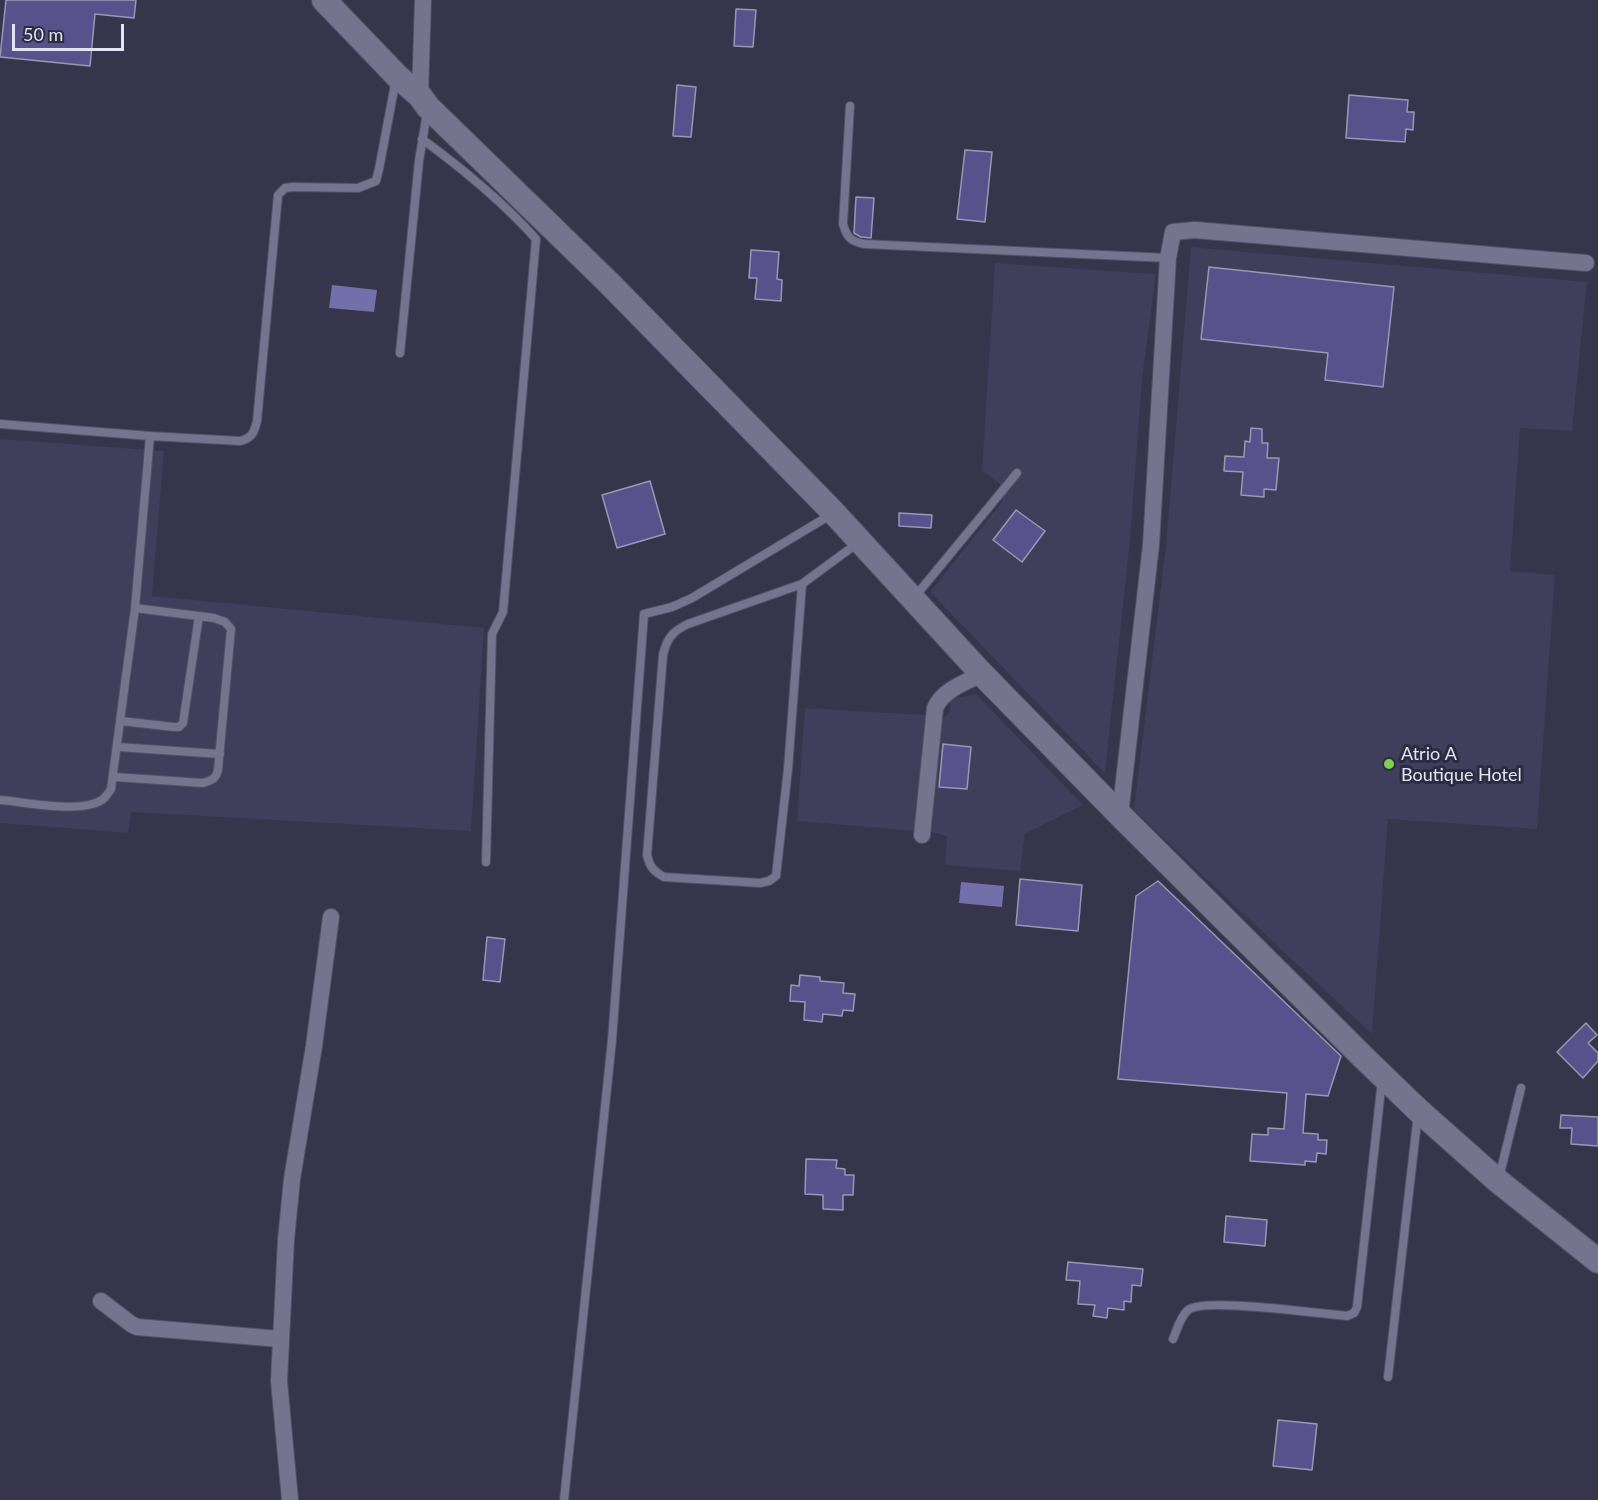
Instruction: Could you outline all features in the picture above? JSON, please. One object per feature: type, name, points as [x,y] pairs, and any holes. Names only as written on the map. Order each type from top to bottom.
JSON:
[{"type":"main road","points":[[331,4],[397,76],[610,284],[834,513],[982,674],[1120,815],[1383,1077],[1498,1181],[1598,1261]]},
{"type":"street","points":[[423,0],[424,101]]},
{"type":"street","points":[[1120,815],[1151,545],[1168,258],[1173,232],[1195,230],[1586,263]]},
{"type":"street","points":[[922,835],[935,708],[939,699],[947,692],[982,674]]},
{"type":"street","points":[[290,1500],[279,1381],[286,1240],[292,1179],[314,1046],[331,917]]},
{"type":"street","points":[[102,1301],[137,1327],[280,1339]]},
{"type":"lane","points":[[0,424],[150,436],[240,441],[248,439],[254,433],[257,421],[278,195],[285,188],[358,188],[376,181],[397,76]]},
{"type":"lane","points":[[400,352],[424,101]]},
{"type":"lane","points":[[850,106],[843,225],[846,236],[853,241],[864,244],[1168,258]]},
{"type":"lane","points":[[422,139],[469,173],[536,239],[503,612],[492,634],[486,862]]},
{"type":"lane","points":[[0,800],[70,807],[90,805],[103,799],[111,789],[135,608],[150,436]]},
{"type":"lane","points":[[913,599],[1017,473]]},
{"type":"lane","points":[[564,1500],[612,1040],[644,614],[672,607],[692,598],[834,513]]},
{"type":"lane","points":[[802,584],[787,780],[776,876],[760,883],[664,877],[649,865],[647,855],[666,641],[675,630],[688,624],[802,584],[860,542]]},
{"type":"lane","points":[[114,777],[203,783],[216,777],[220,754],[231,629],[225,622],[214,618],[135,608]]},
{"type":"lane","points":[[121,721],[174,727],[179,727],[183,723],[199,616]]},
{"type":"lane","points":[[118,747],[220,754]]},
{"type":"lane","points":[[1173,1339],[1183,1317],[1188,1310],[1196,1306],[1232,1306],[1347,1316],[1354,1313],[1357,1308],[1383,1077]]},
{"type":"lane","points":[[1498,1181],[1521,1088]]},
{"type":"lane","points":[[1388,1377],[1418,1110]]},
{"type":"shaded area","points":[[1191,247],[1587,282],[1572,431],[1520,428],[1510,571],[1555,575],[1537,829],[1388,819],[1372,1034],[1134,810],[1166,545]]},
{"type":"shaded area","points":[[995,263],[1156,274],[1142,379],[1130,540],[1105,773],[930,592],[1003,501],[1000,484],[982,471]]},
{"type":"shaded area","points":[[332,285],[377,290],[374,312],[329,308]]},
{"type":"shaded area","points":[[0,439],[164,451],[152,596],[484,628],[471,831],[131,812],[128,833],[0,823]]},
{"type":"shaded area","points":[[976,694],[1083,805],[1025,834],[1020,871],[945,865],[947,836],[931,832],[942,719],[950,712],[951,699]]},
{"type":"shaded area","points":[[805,708],[925,715],[915,831],[797,821]]},
{"type":"shaded area","points":[[961,882],[1004,886],[1002,907],[959,903]]},
{"type":"building","points":[[6,0],[136,0],[134,18],[95,14],[90,66],[0,57]]},
{"type":"building","points":[[736,9],[756,10],[753,47],[734,46]]},
{"type":"building","points":[[677,85],[696,87],[691,137],[673,136]]},
{"type":"building","points":[[1349,95],[1408,100],[1407,112],[1414,112],[1413,130],[1406,129],[1405,142],[1346,138]]},
{"type":"building","points":[[965,150],[992,152],[985,222],[957,219]]},
{"type":"building","points":[[856,197],[874,198],[871,238],[861,237],[854,233]]},
{"type":"building","points":[[751,250],[779,252],[777,279],[782,280],[781,301],[755,299],[757,278],[749,278]]},
{"type":"building","points":[[1209,267],[1394,287],[1383,387],[1325,380],[1328,353],[1201,339]]},
{"type":"building","points":[[1251,428],[1262,429],[1262,443],[1268,443],[1267,458],[1279,458],[1276,490],[1264,489],[1264,497],[1241,495],[1243,472],[1224,471],[1225,456],[1244,457],[1245,441],[1250,442]]},
{"type":"building","points":[[650,481],[665,534],[617,548],[602,495]]},
{"type":"building","points":[[1016,510],[1045,531],[1022,562],[993,540]]},
{"type":"building","points":[[899,513],[932,515],[931,528],[899,526]]},
{"type":"building","points":[[943,744],[971,747],[967,789],[939,787]]},
{"type":"building","points":[[1020,879],[1082,885],[1078,931],[1016,925]]},
{"type":"building","points":[[1158,881],[1341,1056],[1328,1096],[1306,1094],[1303,1133],[1318,1134],[1318,1140],[1327,1140],[1326,1154],[1317,1153],[1316,1162],[1305,1161],[1305,1165],[1250,1161],[1252,1134],[1268,1135],[1268,1128],[1284,1129],[1287,1093],[1118,1079],[1136,896]]},
{"type":"building","points":[[487,937],[505,939],[500,982],[483,980]]},
{"type":"building","points":[[800,975],[820,977],[820,981],[844,983],[843,993],[855,994],[853,1011],[843,1010],[842,1016],[823,1014],[822,1022],[804,1020],[805,1002],[790,1001],[791,985],[799,986]]},
{"type":"building","points":[[1586,1023],[1597,1035],[1588,1043],[1598,1053],[1598,1061],[1583,1078],[1557,1052]]},
{"type":"building","points":[[1561,1115],[1598,1117],[1598,1146],[1571,1144],[1572,1128],[1560,1128]]},
{"type":"building","points":[[806,1159],[837,1160],[836,1168],[845,1169],[845,1175],[854,1175],[853,1195],[843,1195],[843,1210],[823,1209],[823,1195],[805,1194]]},
{"type":"building","points":[[1226,1216],[1267,1220],[1265,1246],[1224,1242]]},
{"type":"building","points":[[1068,1262],[1143,1269],[1141,1286],[1132,1285],[1131,1302],[1124,1301],[1124,1310],[1108,1308],[1107,1318],[1093,1316],[1095,1305],[1078,1304],[1080,1281],[1066,1280]]},
{"type":"building","points":[[1278,1420],[1317,1424],[1312,1470],[1273,1466]]},
{"type":"place","name":"Atrio A Boutique Hotel","points":[[1389,764]]}]
